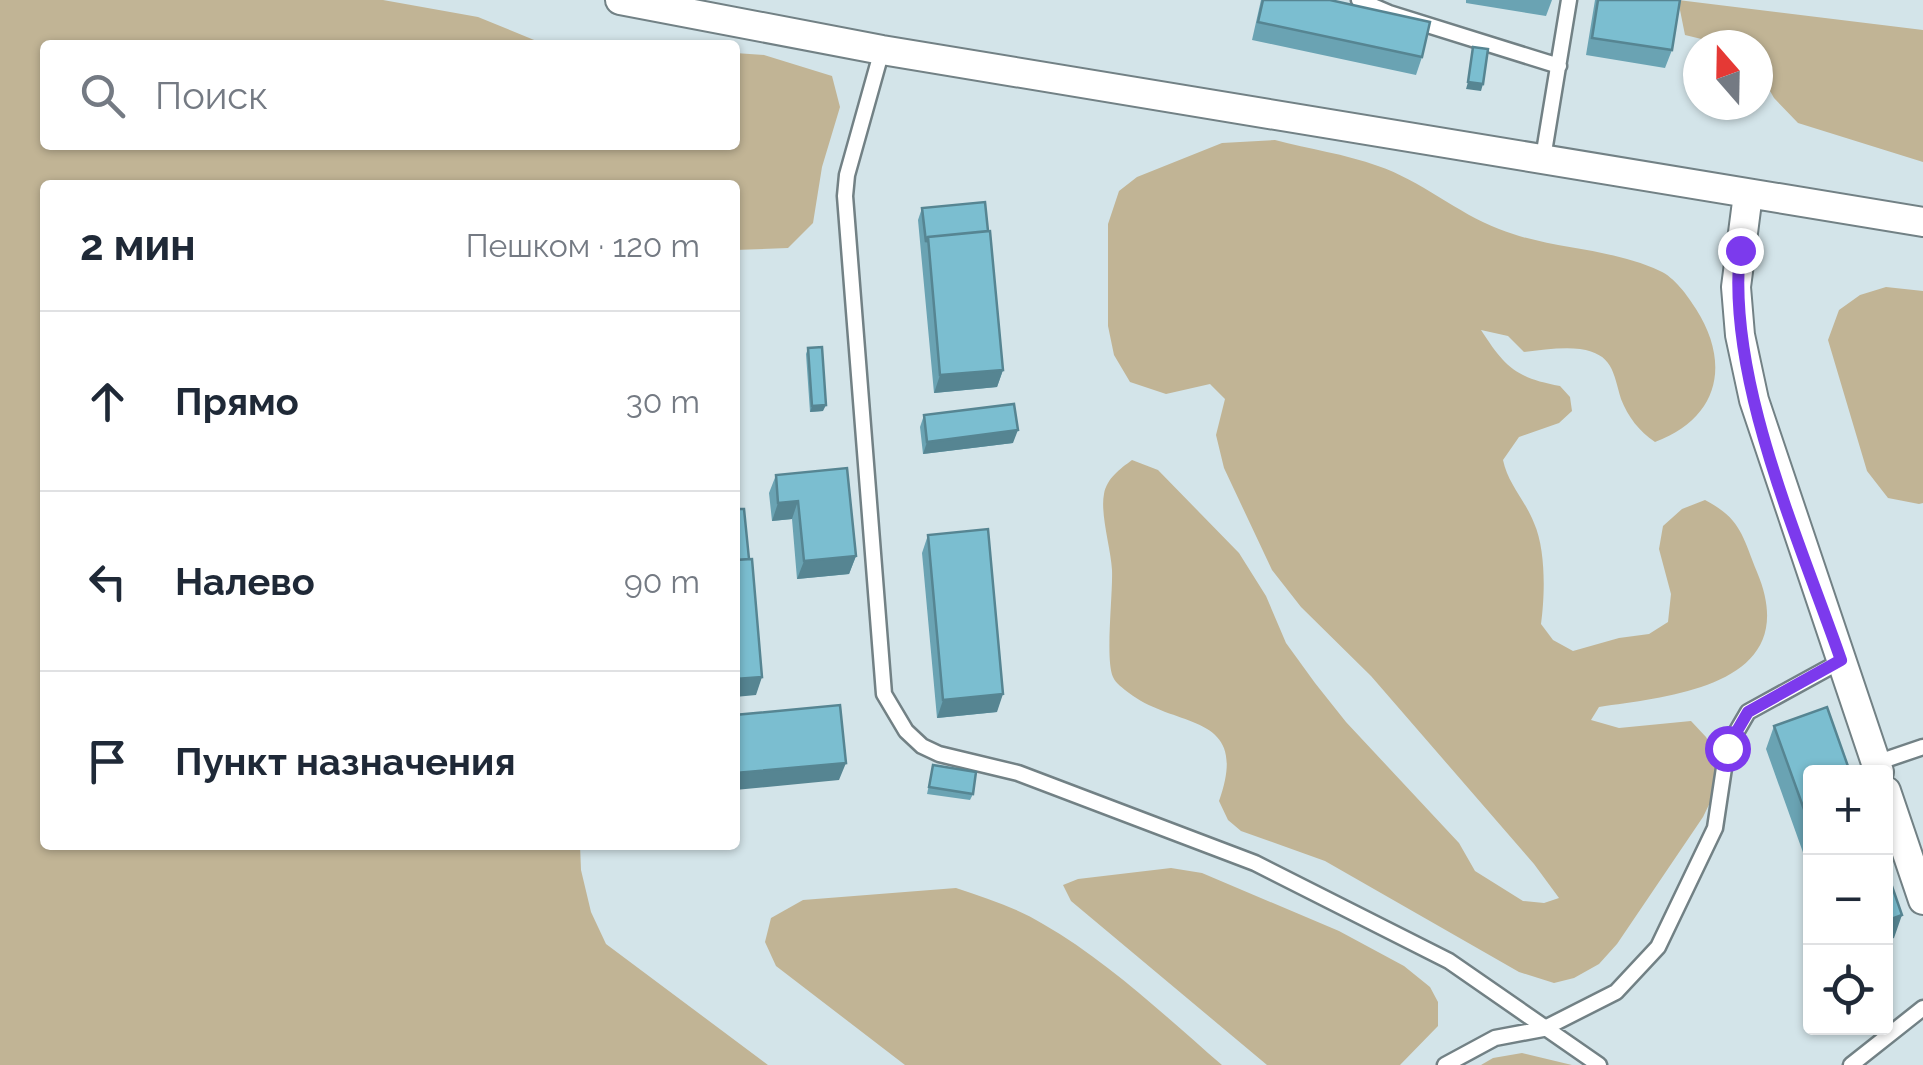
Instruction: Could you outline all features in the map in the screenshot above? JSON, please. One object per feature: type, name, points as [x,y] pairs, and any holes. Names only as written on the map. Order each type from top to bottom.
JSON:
[{"type":"street","points":[[620,0],[882,50],[1923,222]]},
{"type":"street","points":[[1748,194],[1736,287],[1744,351],[1769,452],[1877,765]]},
{"type":"street","points":[[1893,811],[1923,900]]},
{"type":"lane","points":[[1358,0],[1559,66]]},
{"type":"lane","points":[[1543,158],[1570,0]]},
{"type":"lane","points":[[882,50],[847,175],[845,196],[884,694],[893,712],[922,746],[939,754],[1018,773],[1272,871],[1449,961],[1599,1065]]},
{"type":"lane","points":[[1444,1065],[1496,1038],[1543,1028],[1616,992],[1658,947],[1715,828],[1727,748],[1748,712],[1841,660]]},
{"type":"lane","points":[[1884,765],[1923,747]]},
{"type":"lane","points":[[1851,1065],[1923,1008]]},
{"type":"shaded area","points":[[0,0],[383,0],[478,17],[534,40],[40,40],[40,150],[740,150],[740,53],[764,55],[832,76],[840,107],[822,167],[813,223],[788,248],[740,250],[740,180],[40,180],[40,850],[580,850],[591,912],[606,944],[768,1065],[0,1065]]},
{"type":"shaded area","points":[[1678,0],[1923,30],[1923,162],[1798,123],[1773,96],[1773,30],[1684,30]]},
{"type":"shaded area","points":[[1275,140],[1394,172],[1483,222],[1519,236],[1621,257],[1660,271],[1685,293],[1707,330],[1715,369],[1713,387],[1693,419],[1655,442],[1631,418],[1610,366],[1599,355],[1573,348],[1524,352],[1508,336],[1481,330],[1513,369],[1560,386],[1570,397],[1572,411],[1559,423],[1519,437],[1503,460],[1538,534],[1543,573],[1541,624],[1553,640],[1573,651],[1649,634],[1668,622],[1671,594],[1659,549],[1663,526],[1682,509],[1705,500],[1739,529],[1767,610],[1763,639],[1748,661],[1725,677],[1663,697],[1599,707],[1591,720],[1619,728],[1691,721],[1706,737],[1719,761],[1720,782],[1703,817],[1617,944],[1599,964],[1574,978],[1554,983],[1519,972],[1325,861],[1241,831],[1228,820],[1219,801],[1226,772],[1225,751],[1217,737],[1204,727],[1148,705],[1113,677],[1109,642],[1112,570],[1103,502],[1111,479],[1132,460],[1158,470],[1239,553],[1266,596],[1286,643],[1315,683],[1346,722],[1459,843],[1475,871],[1523,901],[1544,903],[1559,898],[1371,676],[1301,607],[1272,570],[1224,468],[1216,435],[1225,399],[1210,384],[1166,394],[1130,382],[1114,355],[1108,326],[1108,224],[1119,191],[1137,177],[1222,143]]},
{"type":"shaded area","points":[[1886,287],[1923,291],[1923,503],[1919,504],[1888,498],[1867,471],[1828,340],[1839,310],[1860,295]]},
{"type":"shaded area","points":[[1171,868],[1202,873],[1339,931],[1404,966],[1430,987],[1438,1002],[1438,1026],[1400,1065],[1267,1065],[1071,901],[1063,885],[1078,879]]},
{"type":"shaded area","points":[[956,888],[1023,913],[1067,939],[1136,990],[1222,1065],[905,1065],[776,966],[765,942],[771,918],[803,900]]},
{"type":"shaded area","points":[[1522,1053],[1572,1065],[1481,1065],[1493,1058]]},
{"type":"building","points":[[1263,0],[1330,0],[1430,22],[1422,57],[1258,22]]},
{"type":"building","points":[[1598,0],[1680,0],[1672,50],[1592,38]]},
{"type":"building","points":[[1473,47],[1488,49],[1483,84],[1468,82]]},
{"type":"building","points":[[985,202],[988,231],[928,237],[926,242],[922,208]]},
{"type":"building","points":[[990,231],[1003,370],[940,375],[928,237]]},
{"type":"building","points":[[822,347],[826,405],[812,406],[808,348]]},
{"type":"building","points":[[1014,404],[1018,430],[927,442],[924,415]]},
{"type":"building","points":[[847,468],[856,556],[804,561],[798,501],[778,503],[776,475]]},
{"type":"building","points":[[740,509],[744,509],[749,559],[740,560]]},
{"type":"building","points":[[988,529],[1003,694],[943,700],[928,535]]},
{"type":"building","points":[[752,559],[762,677],[740,679],[740,560]]},
{"type":"building","points":[[840,705],[846,763],[740,773],[740,715]]},
{"type":"building","points":[[1827,707],[1848,765],[1803,765],[1803,807],[1774,726]]},
{"type":"building","points":[[933,765],[976,772],[973,794],[929,787]]},
{"type":"building","points":[[1893,889],[1902,915],[1893,918]]},
{"type":"route","points":[[1727,748],[1748,712],[1841,660],[1754,400],[1740,335],[1736,287],[1740,250]]}]
